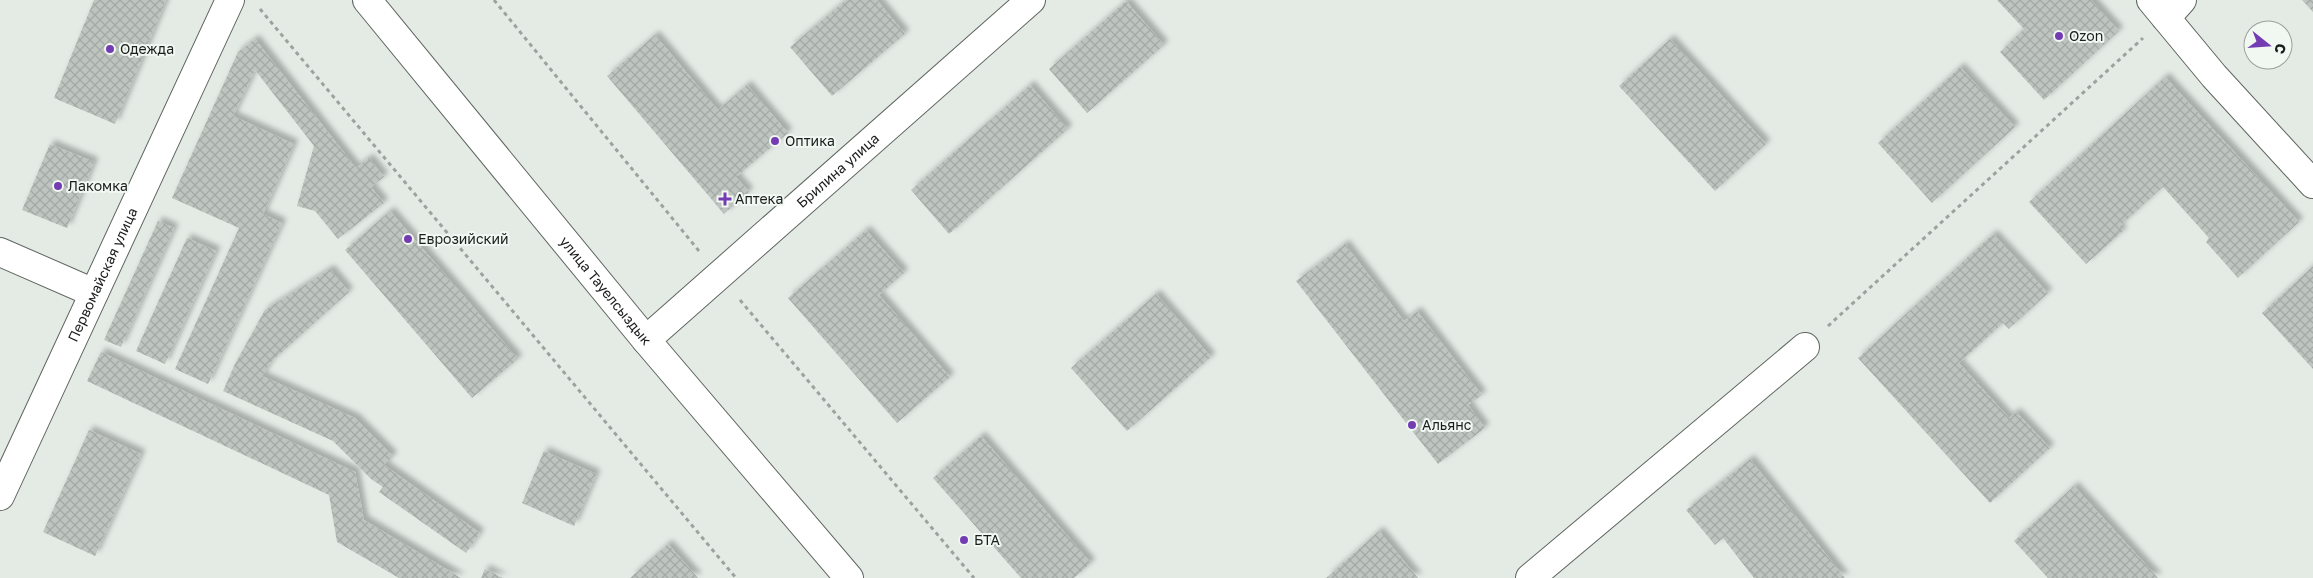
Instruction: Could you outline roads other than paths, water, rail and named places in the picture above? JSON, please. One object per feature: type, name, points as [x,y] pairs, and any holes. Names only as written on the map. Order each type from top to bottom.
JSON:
[{"type":"street","name":"Первомайская улица","points":[[0,496],[230,0]]},
{"type":"street","name":"улица Тауелсыздык","points":[[367,0],[646,340],[848,578]]},
{"type":"street","name":"Брилина улица","points":[[646,340],[1031,0]]},
{"type":"street","points":[[2166,6],[2214,76],[2313,184]]},
{"type":"street","points":[[0,252],[94,292]]},
{"type":"street","points":[[1530,578],[1805,347]]},
{"type":"place","name":"Ozon","points":[[2059,36]]},
{"type":"place","name":"Одежда","points":[[110,49]]},
{"type":"place","name":"Оптика","points":[[775,141]]},
{"type":"place","name":"Лакомка","points":[[58,186]]},
{"type":"place","name":"Аптека","points":[[725,199]]},
{"type":"place","name":"Еврозийский","points":[[408,239]]},
{"type":"place","name":"Альянс","points":[[1412,425]]},
{"type":"place","name":"БТА","points":[[964,540]]}]
